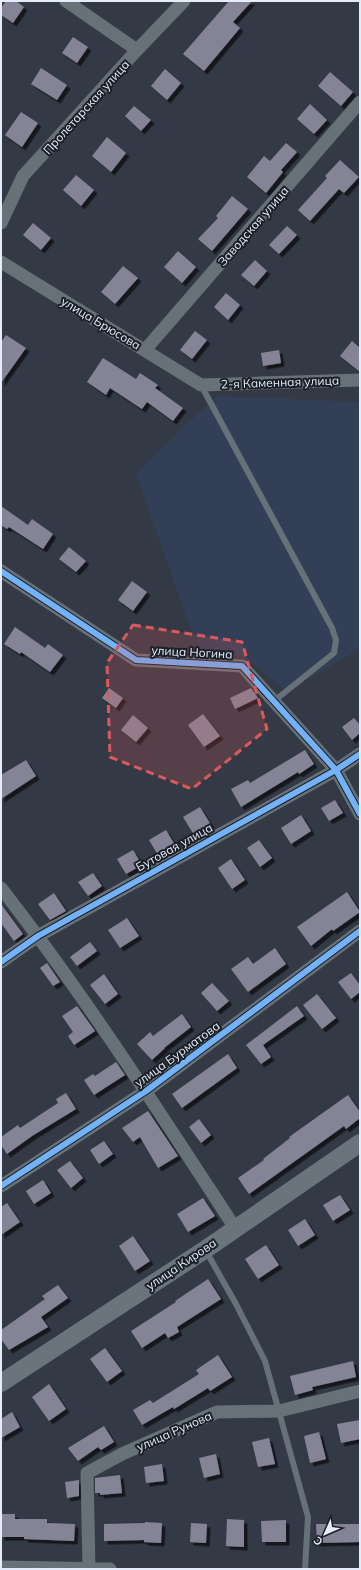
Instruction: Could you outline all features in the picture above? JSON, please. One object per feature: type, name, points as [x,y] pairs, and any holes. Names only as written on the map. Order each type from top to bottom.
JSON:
[{"type":"main road","name":"улица Кирова","points":[[1,1383],[206,1249],[360,1143]]},
{"type":"street","points":[[66,1],[137,50]]},
{"type":"street","name":"Пролетарская улица","points":[[1,223],[24,176],[137,50],[184,1]]},
{"type":"street","name":"Заводская улица","points":[[145,350],[360,102]]},
{"type":"street","name":"улица Брюсова","points":[[1,262],[201,385]]},
{"type":"street","name":"2-я Каменная улица","points":[[201,385],[360,380]]},
{"type":"street","name":"улица Ногина","points":[[1,571],[136,660],[242,666],[336,770],[360,814]]},
{"type":"street","name":"Бутовая улица","points":[[1,962],[38,936],[336,770],[360,754]]},
{"type":"street","points":[[1,888],[38,936],[146,1091],[235,1228]]},
{"type":"street","name":"улица Бурматова","points":[[1,1186],[146,1091],[360,931]]},
{"type":"street","name":"улица Рунова","points":[[89,1569],[87,1473],[122,1454],[217,1412],[278,1411],[360,1391]]},
{"type":"street","points":[[1,1567],[110,1569]]},
{"type":"lane","points":[[201,385],[332,628],[336,640],[334,653],[274,701]]},
{"type":"lane","points":[[206,1249],[265,1361],[308,1517],[305,1569]]},
{"type":"highlighted area","points":[[133,625],[242,642],[267,729],[192,789],[110,757],[107,663]]},
{"type":"shaded area","points":[[216,396],[360,402],[360,649],[286,691],[244,657],[203,653],[186,616],[136,473]]},
{"type":"building","points":[[6,1],[16,1],[24,7],[13,23],[1,15],[1,8]]},
{"type":"building","points":[[229,1],[252,1],[233,22],[240,28],[204,71],[183,54]]},
{"type":"building","points":[[73,37],[88,47],[77,63],[62,53]]},
{"type":"building","points":[[41,68],[67,85],[57,100],[31,84]]},
{"type":"building","points":[[165,69],[181,83],[167,100],[151,86]]},
{"type":"building","points":[[330,72],[353,92],[341,106],[318,86]]},
{"type":"building","points":[[310,104],[327,120],[314,134],[297,119]]},
{"type":"building","points":[[134,106],[151,120],[141,131],[125,116]]},
{"type":"building","points":[[21,112],[38,123],[22,147],[5,135]]},
{"type":"building","points":[[107,137],[126,153],[111,172],[92,156]]},
{"type":"building","points":[[286,143],[297,152],[281,170],[283,172],[266,193],[247,177],[264,156],[270,161]]},
{"type":"building","points":[[340,160],[359,177],[344,193],[339,189],[310,221],[298,210],[327,178],[325,176]]},
{"type":"building","points":[[76,175],[94,190],[81,206],[63,190]]},
{"type":"building","points":[[232,196],[248,209],[212,251],[198,239],[218,218],[216,216]]},
{"type":"building","points":[[33,223],[51,238],[41,250],[23,235]]},
{"type":"building","points":[[287,226],[297,235],[279,254],[269,245]]},
{"type":"building","points":[[178,251],[196,267],[182,283],[164,267]]},
{"type":"building","points":[[255,260],[267,271],[254,286],[241,275]]},
{"type":"building","points":[[123,266],[138,278],[115,304],[101,292]]},
{"type":"building","points":[[226,293],[240,305],[228,320],[214,307]]},
{"type":"building","points":[[195,331],[207,340],[192,359],[180,350]]},
{"type":"building","points":[[6,335],[26,348],[1,383],[1,342]]},
{"type":"building","points":[[352,341],[360,348],[360,372],[340,356]]},
{"type":"building","points":[[279,350],[281,363],[263,366],[261,353]]},
{"type":"building","points":[[103,358],[136,379],[140,373],[158,385],[155,388],[183,408],[173,421],[147,402],[142,409],[110,388],[106,395],[87,382]]},
{"type":"building","points":[[1,506],[28,525],[32,519],[53,534],[43,549],[9,527],[7,529],[1,525]]},
{"type":"building","points":[[69,547],[86,561],[76,572],[59,559]]},
{"type":"building","points":[[132,581],[147,592],[133,611],[118,600]]},
{"type":"building","points":[[15,627],[45,648],[48,644],[63,655],[50,672],[21,652],[20,654],[4,644]]},
{"type":"building","points":[[109,688],[123,698],[116,708],[102,698]]},
{"type":"building","points":[[251,688],[258,698],[235,709],[230,698]]},
{"type":"building","points":[[203,714],[220,736],[204,747],[188,725]]},
{"type":"building","points":[[133,715],[148,728],[136,742],[121,730]]},
{"type":"building","points":[[354,718],[360,725],[360,733],[352,740],[342,727]]},
{"type":"building","points":[[305,750],[314,764],[299,774],[298,772],[241,807],[231,789],[248,780],[250,783]]},
{"type":"building","points":[[26,760],[36,776],[1,799],[1,775]]},
{"type":"building","points":[[335,800],[343,813],[329,821],[321,808]]},
{"type":"building","points":[[200,807],[211,825],[194,835],[183,817]]},
{"type":"building","points":[[301,815],[311,831],[291,844],[281,828]]},
{"type":"building","points":[[166,830],[175,845],[158,855],[149,840]]},
{"type":"building","points":[[259,840],[272,858],[260,867],[247,848]]},
{"type":"building","points":[[133,850],[142,865],[126,874],[117,859]]},
{"type":"building","points":[[231,859],[245,880],[232,889],[218,868]]},
{"type":"building","points":[[93,873],[102,886],[88,896],[78,882]]},
{"type":"building","points":[[347,892],[360,912],[333,931],[332,929],[311,946],[297,927]]},
{"type":"building","points":[[54,893],[66,911],[50,920],[38,904]]},
{"type":"building","points":[[1,904],[23,934],[14,941],[1,923]]},
{"type":"building","points":[[127,918],[139,936],[120,948],[108,930]]},
{"type":"building","points":[[90,942],[97,951],[77,966],[70,957]]},
{"type":"building","points":[[275,948],[286,964],[248,992],[231,969],[248,957],[253,964]]},
{"type":"building","points":[[47,963],[60,982],[53,986],[40,968]]},
{"type":"building","points":[[351,973],[360,985],[360,992],[351,999],[338,982]]},
{"type":"building","points":[[104,974],[118,994],[105,1004],[90,985]]},
{"type":"building","points":[[212,983],[229,1001],[217,1011],[201,993]]},
{"type":"building","points":[[317,994],[336,1018],[322,1029],[303,1005]]},
{"type":"building","points":[[77,1006],[95,1031],[74,1045],[68,1036],[73,1032],[62,1016]]},
{"type":"building","points":[[297,1006],[304,1016],[263,1045],[271,1057],[261,1064],[246,1045]]},
{"type":"building","points":[[182,1014],[191,1027],[164,1048],[152,1060],[137,1044],[150,1032],[153,1036]]},
{"type":"building","points":[[228,1054],[237,1068],[182,1108],[172,1094]]},
{"type":"building","points":[[116,1062],[125,1075],[94,1095],[84,1080],[93,1074],[95,1076]]},
{"type":"building","points":[[66,1093],[76,1109],[32,1136],[7,1154],[1,1145],[1,1137],[18,1125],[20,1128],[58,1103],[56,1099]]},
{"type":"building","points":[[348,1095],[360,1112],[360,1118],[346,1129],[344,1126],[249,1194],[238,1178],[264,1160],[263,1159],[290,1138],[289,1137]]},
{"type":"building","points":[[148,1111],[178,1156],[158,1168],[140,1137],[133,1142],[122,1128]]},
{"type":"building","points":[[199,1119],[211,1135],[201,1143],[189,1127]]},
{"type":"building","points":[[104,1141],[113,1154],[99,1164],[90,1150]]},
{"type":"building","points":[[70,1161],[83,1178],[71,1188],[57,1170]]},
{"type":"building","points":[[43,1180],[51,1193],[34,1204],[26,1191]]},
{"type":"building","points":[[340,1195],[350,1210],[333,1221],[323,1205]]},
{"type":"building","points":[[203,1198],[215,1216],[188,1232],[177,1214]]},
{"type":"building","points":[[7,1203],[20,1222],[1,1235],[1,1207]]},
{"type":"building","points":[[305,1219],[315,1235],[298,1246],[288,1230]]},
{"type":"building","points":[[133,1236],[150,1261],[135,1271],[119,1246]]},
{"type":"building","points":[[266,1245],[279,1265],[258,1279],[245,1259]]},
{"type":"building","points":[[208,1279],[221,1299],[177,1327],[179,1332],[168,1338],[165,1333],[142,1348],[131,1331]]},
{"type":"building","points":[[58,1285],[68,1298],[41,1317],[48,1327],[9,1350],[1,1339],[1,1330],[45,1299],[42,1296]]},
{"type":"building","points":[[105,1348],[122,1371],[107,1382],[90,1359]]},
{"type":"building","points":[[218,1355],[232,1377],[210,1391],[208,1388],[174,1409],[173,1407],[142,1425],[133,1410],[150,1400],[153,1403],[199,1374],[196,1370]]},
{"type":"building","points":[[353,1361],[356,1377],[312,1387],[313,1390],[295,1395],[290,1376]]},
{"type":"building","points":[[49,1384],[66,1409],[49,1421],[32,1397]]},
{"type":"building","points":[[12,1412],[20,1427],[1,1438],[1,1419]]},
{"type":"building","points":[[360,1420],[360,1439],[341,1443],[337,1424]]},
{"type":"building","points":[[104,1426],[114,1442],[101,1450],[98,1447],[78,1461],[68,1448]]},
{"type":"building","points":[[319,1432],[326,1459],[310,1463],[304,1436]]},
{"type":"building","points":[[269,1438],[275,1464],[258,1467],[252,1442]]},
{"type":"building","points":[[216,1454],[220,1474],[204,1478],[199,1458]]},
{"type":"building","points":[[162,1464],[164,1481],[146,1483],[144,1467]]},
{"type":"building","points":[[120,1475],[122,1493],[100,1495],[100,1493],[95,1493],[95,1478]]},
{"type":"building","points":[[79,1480],[79,1496],[67,1498],[65,1482]]},
{"type":"building","points":[[1,1514],[15,1514],[15,1519],[47,1519],[47,1523],[75,1524],[74,1541],[24,1539],[24,1537],[1,1537]]},
{"type":"building","points":[[227,1519],[244,1520],[244,1547],[226,1546]]},
{"type":"building","points":[[286,1520],[286,1542],[262,1542],[261,1521]]},
{"type":"building","points":[[145,1522],[162,1523],[161,1543],[144,1542],[144,1540],[104,1541],[104,1524]]},
{"type":"building","points":[[191,1523],[207,1524],[206,1543],[190,1542]]},
{"type":"building","points":[[316,1524],[360,1524],[360,1542],[317,1543]]},
{"type":"cycle path","points":[[1,571],[136,660],[242,666],[336,770],[360,814]]},
{"type":"cycle path","points":[[1,962],[38,936],[336,770],[360,754]]},
{"type":"cycle path","points":[[1,1186],[146,1091],[360,931]]}]
